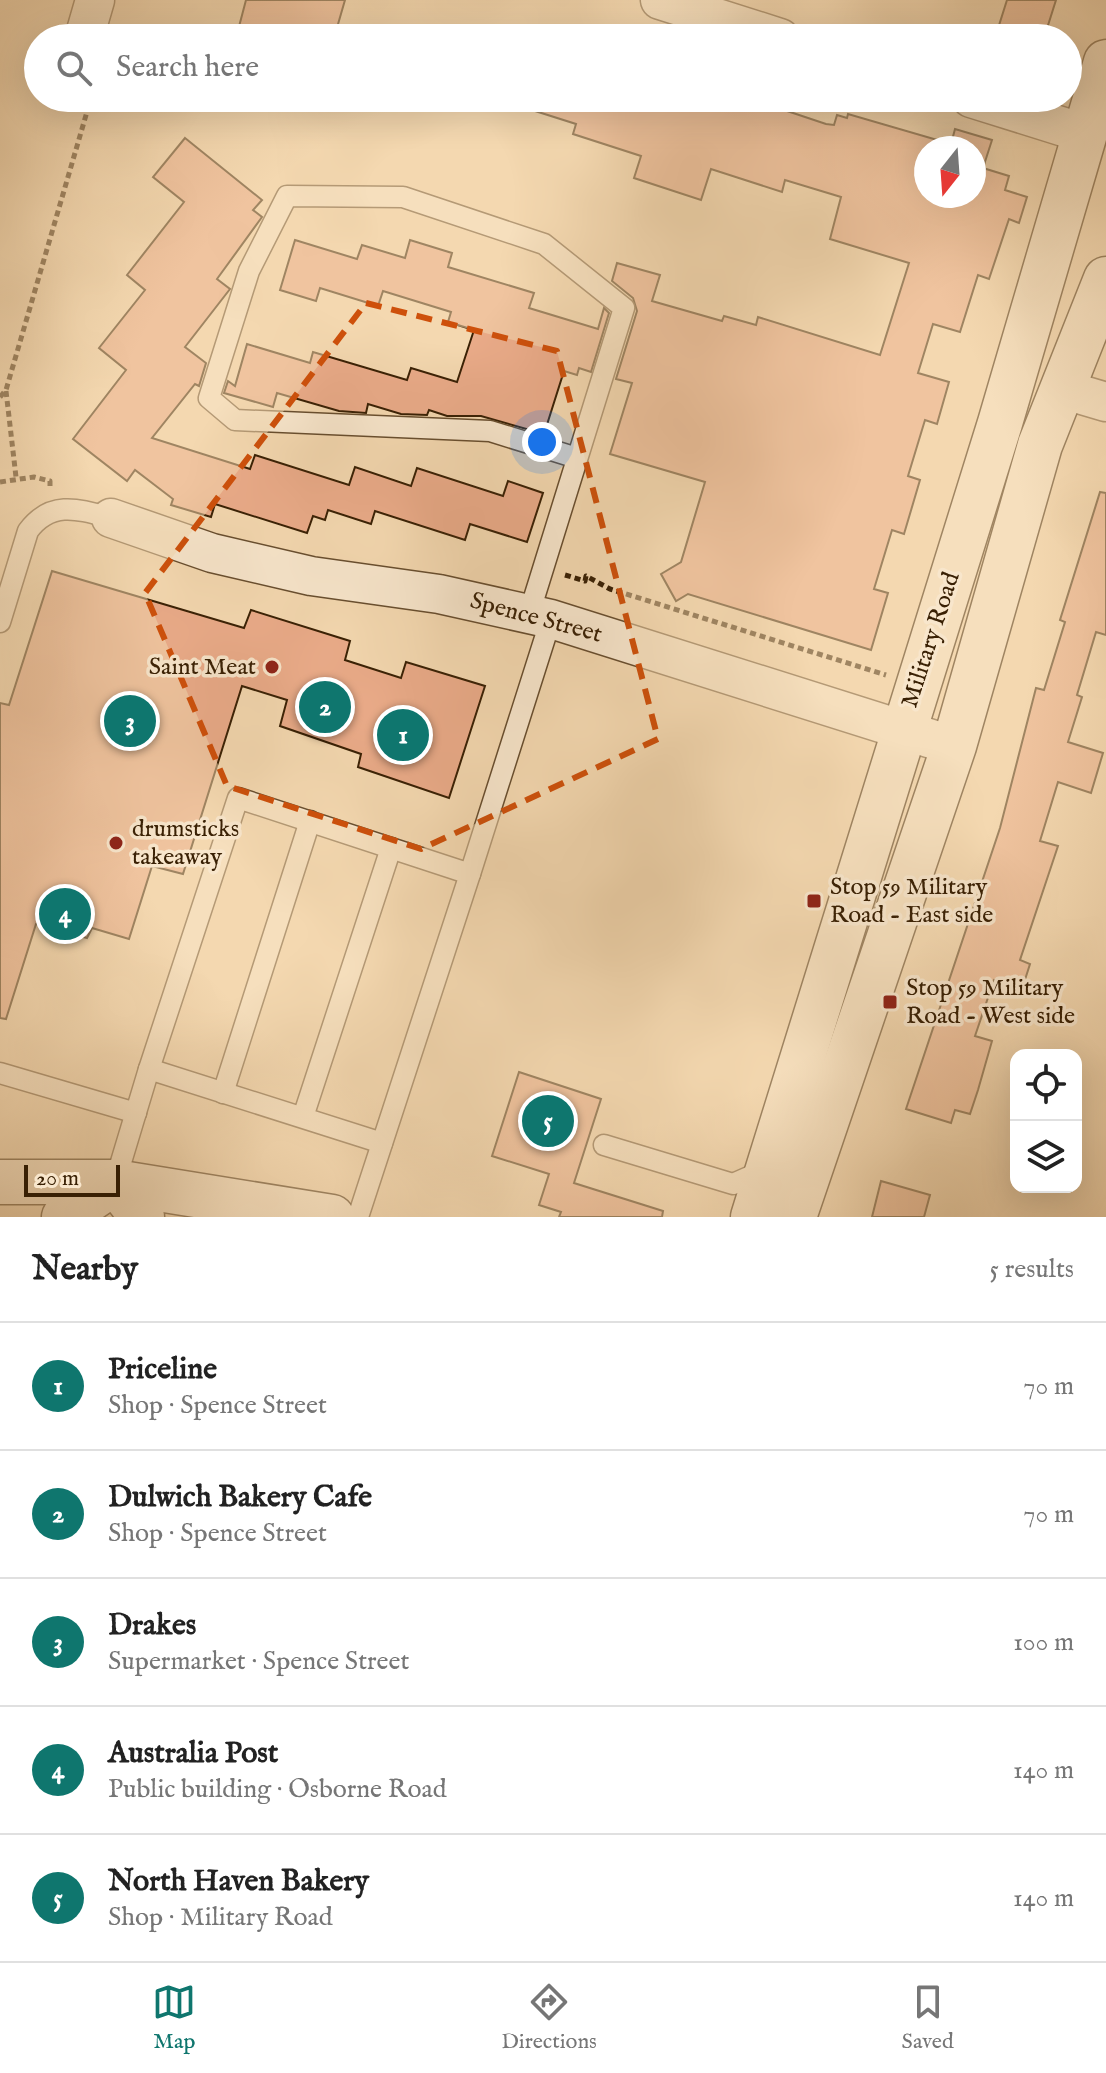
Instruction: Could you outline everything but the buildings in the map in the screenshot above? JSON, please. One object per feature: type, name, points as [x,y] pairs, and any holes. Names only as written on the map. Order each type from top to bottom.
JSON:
[{"type":"street","points":[[88,24],[95,0]]},
{"type":"street","points":[[660,0],[736,24]]},
{"type":"street","name":"Military Road","points":[[792,1197],[903,728],[1000,423],[1106,62]]},
{"type":"street","points":[[1016,112],[1083,133]]},
{"type":"street","name":"Military Road","points":[[753,1217],[792,1197],[954,746],[1040,445],[1106,279]]},
{"type":"street","points":[[1062,389],[1106,402]]},
{"type":"street","name":"Spence Street","points":[[111,518],[212,553],[311,576],[439,594],[540,617],[954,746]]},
{"type":"street","points":[[0,1182],[115,1182],[332,1217]]},
{"type":"street","points":[[64,1217],[115,1182]]},
{"type":"street","points":[[115,1182],[142,1217]]},
{"type":"street","points":[[736,1217],[792,1197]]},
{"type":"lane","points":[[358,1217],[470,874],[540,617],[543,569],[624,308],[544,244],[403,197],[287,196],[249,271],[209,398],[235,420],[490,431],[577,458]]},
{"type":"lane","points":[[0,622],[28,531],[36,519],[53,509],[76,508],[111,518]]},
{"type":"lane","points":[[115,1182],[238,798],[470,874]]},
{"type":"lane","points":[[223,1093],[310,821]]},
{"type":"lane","points":[[303,1117],[391,848]]},
{"type":"lane","points":[[149,1069],[382,1143]]},
{"type":"lane","points":[[0,1073],[136,1113]]},
{"type":"lane","points":[[604,1145],[733,1184],[792,1197]]},
{"type":"path","points":[[16,477],[6,390],[87,112]]},
{"type":"path","points":[[0,397],[6,390]]},
{"type":"path","points":[[0,482],[16,477],[50,481],[53,509]]},
{"type":"path","points":[[543,569],[585,581],[586,576],[610,589],[917,684]]},
{"type":"highlighted area","points":[[366,303],[557,351],[658,739],[421,849],[227,786],[145,593]]},
{"type":"place","name":"Saint Meat","points":[[272,667]]},
{"type":"place","name":"Dulwich Bakery Cafe","points":[[325,707]]},
{"type":"place","name":"Drakes","points":[[130,721]]},
{"type":"place","name":"Priceline","points":[[403,735]]},
{"type":"place","name":"drumsticks takeaway","points":[[116,843]]},
{"type":"place","name":"Stop 59 Military Road - East side","points":[[814,901]]},
{"type":"place","name":"Australia Post","points":[[65,914]]},
{"type":"place","name":"Stop 59 Military Road - West side","points":[[890,1002]]},
{"type":"place","name":"North Haven Bakery","points":[[548,1121]]}]
